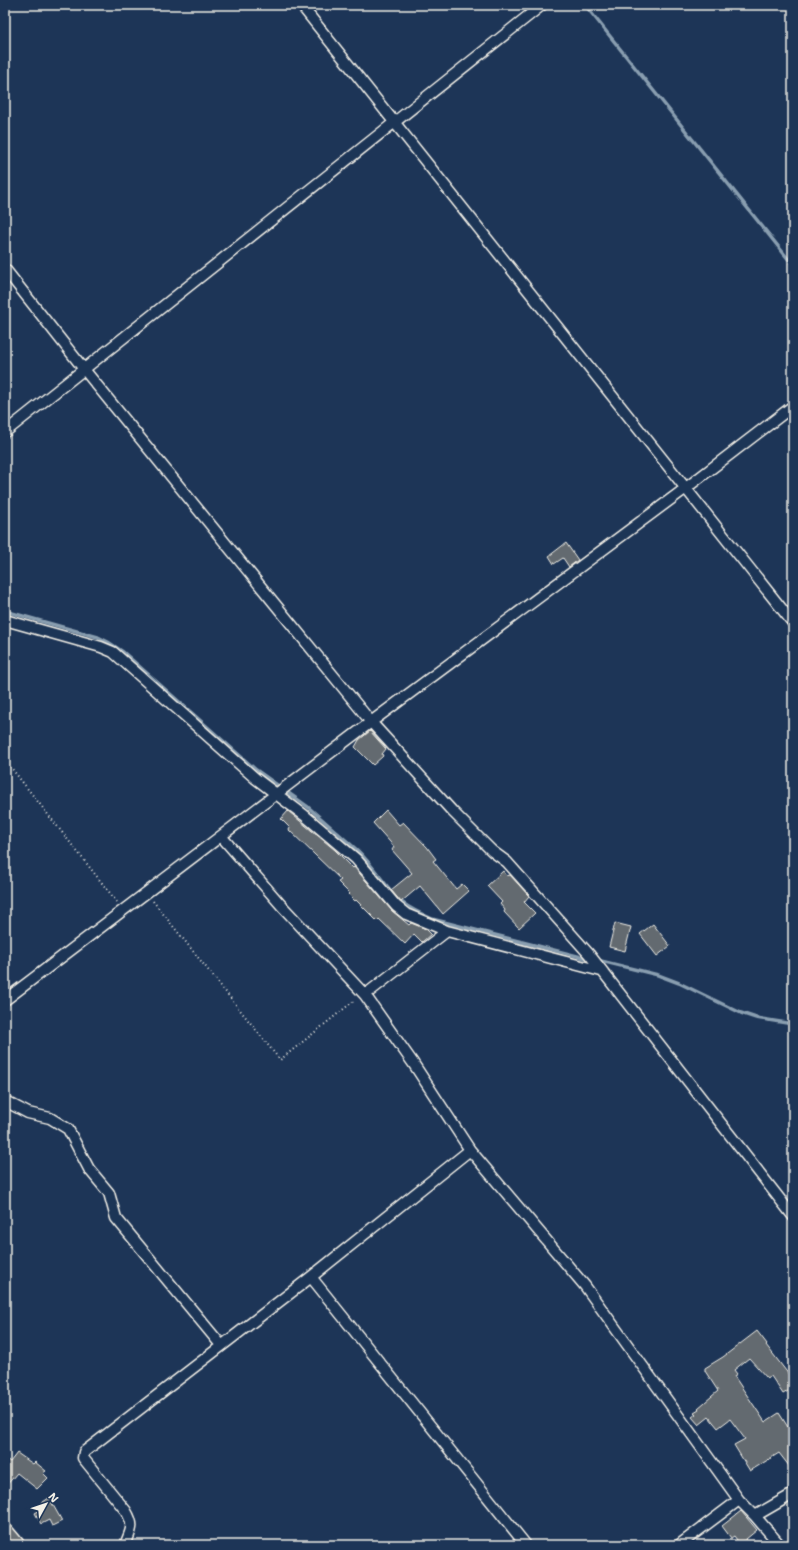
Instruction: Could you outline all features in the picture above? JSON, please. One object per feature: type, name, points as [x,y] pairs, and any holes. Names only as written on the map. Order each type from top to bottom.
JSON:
[{"type":"main road","points":[[5,1532],[16,1545]]},
{"type":"street","points":[[301,5],[793,623]]},
{"type":"street","points":[[5,432],[542,5]]},
{"type":"street","points":[[5,269],[84,369],[371,722],[452,811],[492,851],[507,862],[589,954],[793,1216]]},
{"type":"street","points":[[5,1000],[371,722],[686,488],[793,406]]},
{"type":"street","points":[[5,620],[102,647],[113,652],[249,773],[281,791],[304,815],[356,859],[396,906],[406,914],[447,932],[599,968]]},
{"type":"street","points":[[221,836],[281,905],[365,995],[413,1063],[470,1150],[584,1286],[738,1500],[755,1516],[780,1545]]},
{"type":"street","points":[[365,995],[447,932]]},
{"type":"street","points":[[5,1101],[28,1113],[50,1118],[68,1129],[89,1169],[109,1193],[116,1218],[221,1345]]},
{"type":"street","points":[[125,1545],[132,1521],[126,1511],[83,1458],[84,1452],[311,1277],[470,1150]]},
{"type":"street","points":[[311,1277],[526,1545]]},
{"type":"street","points":[[755,1516],[793,1494]]},
{"type":"street","points":[[679,1545],[738,1500]]},
{"type":"path","points":[[5,760],[123,910]]},
{"type":"path","points":[[146,893],[280,1060],[358,998],[365,995]]},
{"type":"building","points":[[566,543],[578,560],[569,567],[563,558],[554,564],[549,556]]},
{"type":"building","points":[[370,731],[386,749],[382,754],[383,756],[373,765],[355,747],[359,740]]},
{"type":"building","points":[[386,810],[399,825],[403,822],[427,847],[436,859],[433,861],[456,889],[462,884],[469,891],[443,914],[420,886],[401,902],[391,890],[412,873],[392,850],[394,847],[373,823]]},
{"type":"building","points":[[288,811],[335,850],[353,868],[354,867],[392,911],[409,925],[411,923],[426,929],[431,934],[422,942],[414,934],[405,944],[379,919],[377,921],[348,894],[349,893],[338,882],[341,880],[289,830],[290,828],[281,819]]},
{"type":"building","points":[[503,871],[507,876],[510,875],[529,896],[524,902],[535,913],[519,928],[504,912],[505,910],[500,904],[502,902],[487,886]]},
{"type":"building","points":[[615,923],[631,927],[625,951],[609,947]]},
{"type":"building","points":[[653,924],[670,946],[657,956],[640,934]]},
{"type":"building","points":[[757,1331],[793,1380],[793,1388],[783,1394],[771,1376],[767,1378],[749,1358],[734,1370],[737,1374],[734,1376],[765,1422],[779,1413],[793,1435],[793,1471],[779,1453],[750,1471],[734,1445],[745,1439],[730,1419],[718,1428],[709,1417],[699,1425],[692,1417],[696,1414],[694,1412],[699,1409],[698,1408],[718,1391],[705,1371],[705,1368],[723,1357]]},
{"type":"building","points":[[17,1453],[33,1464],[35,1462],[46,1471],[43,1473],[48,1478],[37,1489],[17,1473],[5,1487],[5,1458],[10,1462]]},
{"type":"building","points":[[49,1498],[62,1521],[52,1526],[49,1520],[41,1524],[35,1513],[42,1509],[40,1504]]},
{"type":"building","points":[[741,1511],[757,1530],[740,1544],[734,1536],[731,1538],[722,1526]]},
{"type":"waterway","points":[[585,5],[793,265]]},
{"type":"waterway","points":[[5,611],[98,637],[123,652],[256,770],[308,807],[357,850],[368,861],[397,898],[409,907],[432,919],[589,959]]},
{"type":"waterway","points":[[597,960],[658,975],[679,983],[741,1013],[756,1018],[793,1024]]}]
